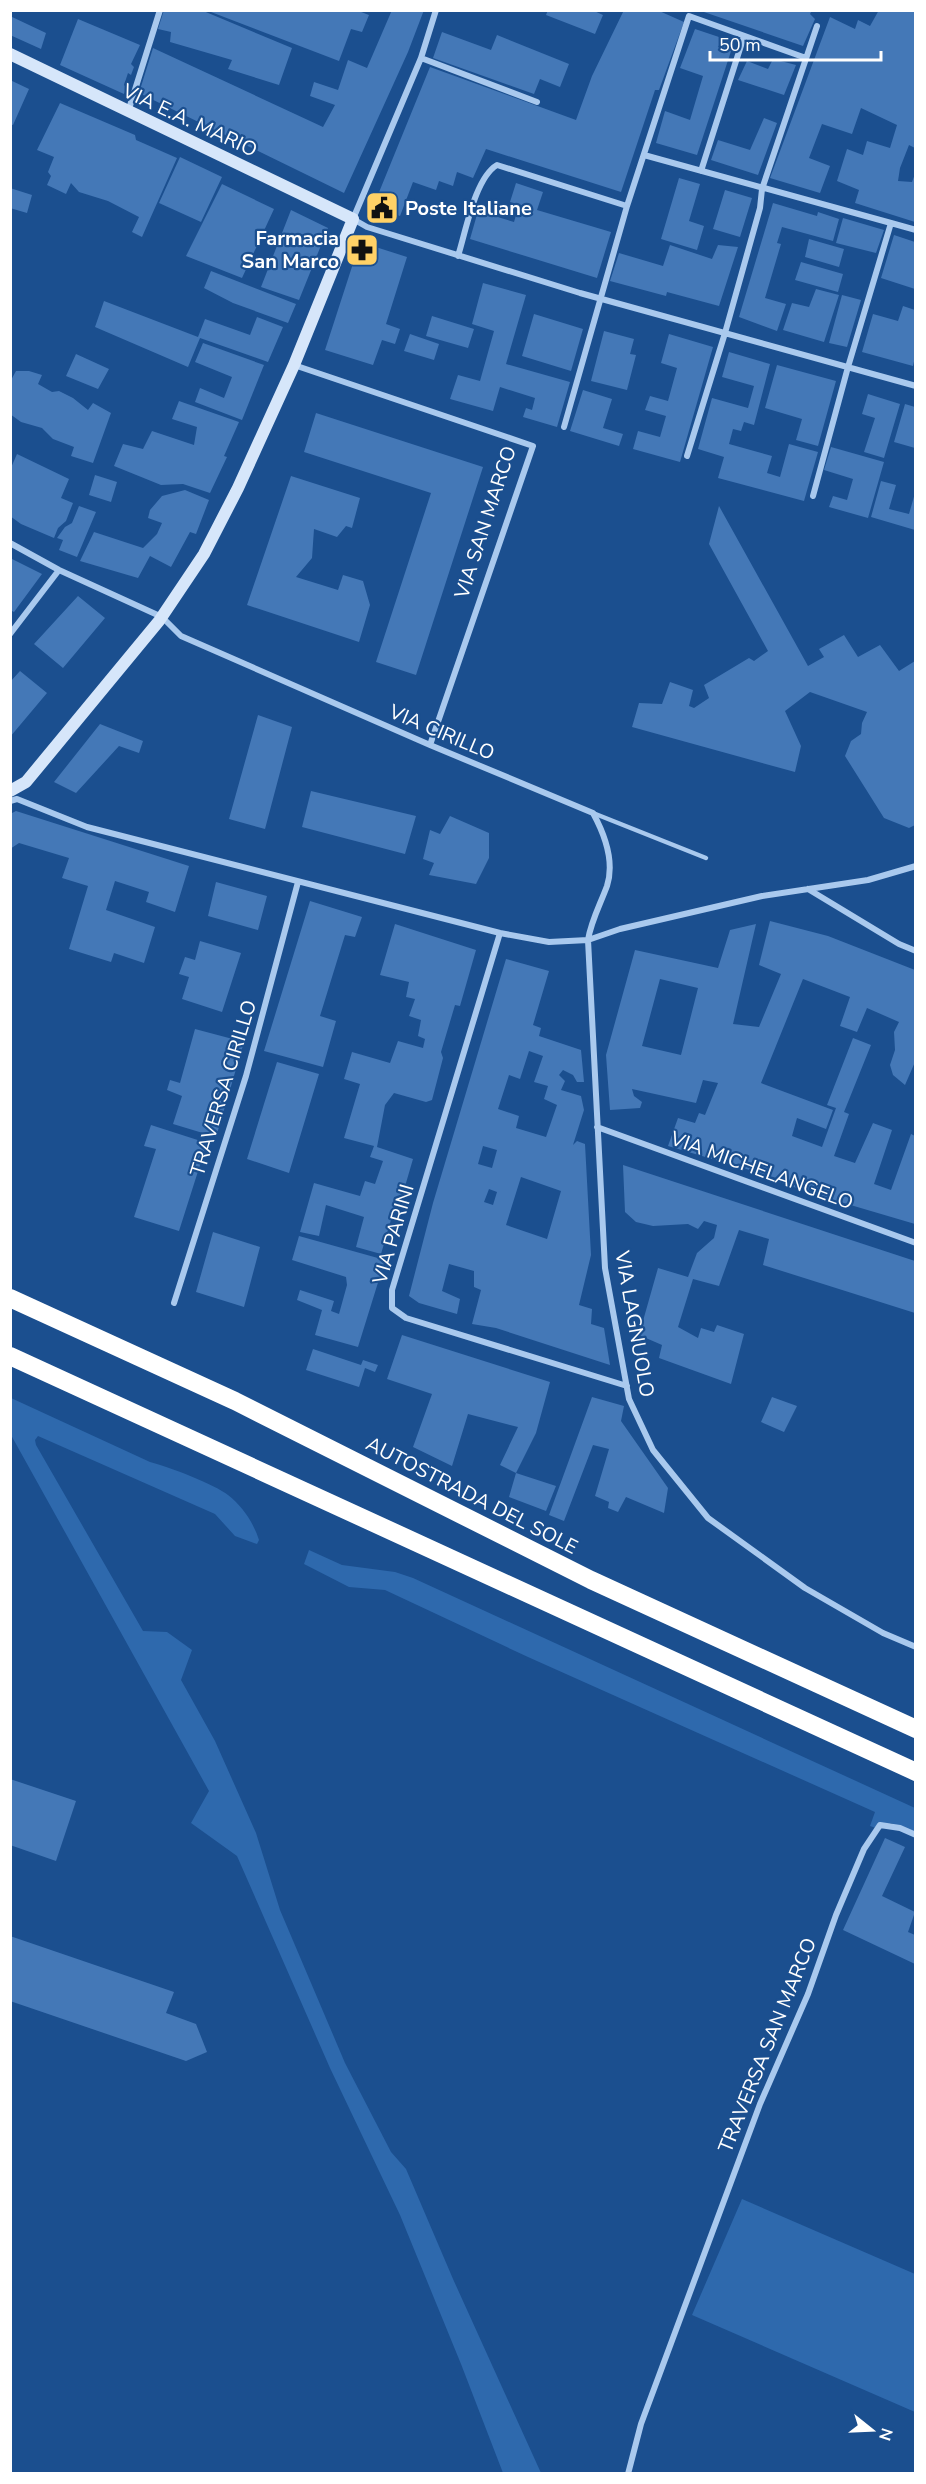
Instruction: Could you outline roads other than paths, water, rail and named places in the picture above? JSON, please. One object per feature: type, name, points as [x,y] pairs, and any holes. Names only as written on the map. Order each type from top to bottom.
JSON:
[{"type":"highway","name":"AUTOSTRADA DEL SOLE","points":[[10,1298],[235,1401],[591,1580],[915,1729]]},
{"type":"highway","points":[[10,1356],[915,1772]]},
{"type":"main road","name":"VIA E.A. MARIO","points":[[10,54],[353,219]]},
{"type":"main road","points":[[10,791],[26,782],[162,617],[204,554],[238,488],[294,365],[353,219]]},
{"type":"street","points":[[128,112],[160,10]]},
{"type":"street","points":[[436,10],[421,58],[353,219],[367,227],[458,256],[915,386]]},
{"type":"street","points":[[564,427],[627,206],[689,16],[806,58]]},
{"type":"street","points":[[687,456],[725,333],[760,208],[762,189],[817,26]]},
{"type":"street","points":[[701,171],[744,36]]},
{"type":"street","points":[[421,58],[537,102]]},
{"type":"street","points":[[644,154],[762,189],[915,230]]},
{"type":"street","points":[[458,256],[479,188],[490,170],[497,165],[627,206]]},
{"type":"street","points":[[813,496],[891,223]]},
{"type":"street","name":"VIA SAN MARCO","points":[[294,365],[533,446],[430,745]]},
{"type":"street","name":"VIA CIRILLO","points":[[10,543],[59,570],[162,617],[181,636],[430,745],[593,813]]},
{"type":"street","points":[[10,634],[59,570]]},
{"type":"street","points":[[10,801],[17,799],[87,827],[500,933],[549,942],[588,940],[620,929],[762,896],[868,880],[915,866]]},
{"type":"street","points":[[588,940],[590,925],[607,884],[609,861],[605,836],[593,813]]},
{"type":"street","name":"TRAVERSA CIRILLO","points":[[174,1303],[246,1076],[298,882]]},
{"type":"street","points":[[808,890],[899,944],[915,951]]},
{"type":"street","name":"VIA PARINI","points":[[500,933],[392,1290],[392,1308],[405,1318],[627,1386]]},
{"type":"street","name":"VIA LAGNUOLO","points":[[588,940],[605,1268],[629,1399],[653,1450],[708,1518],[805,1588],[883,1632],[915,1647]]},
{"type":"street","name":"VIA MICHELANGELO","points":[[597,1126],[915,1243]]},
{"type":"street","name":"TRAVERSA SAN MARCO","points":[[628,2474],[641,2424],[759,2104],[808,1994],[836,1915],[864,1849],[880,1825],[900,1828],[915,1835]]},
{"type":"lane","points":[[593,813],[706,858]]},
{"type":"place","name":"Poste Italiane","points":[[382,208]]},
{"type":"place","name":"Farmacia San Marco","points":[[362,250]]}]
